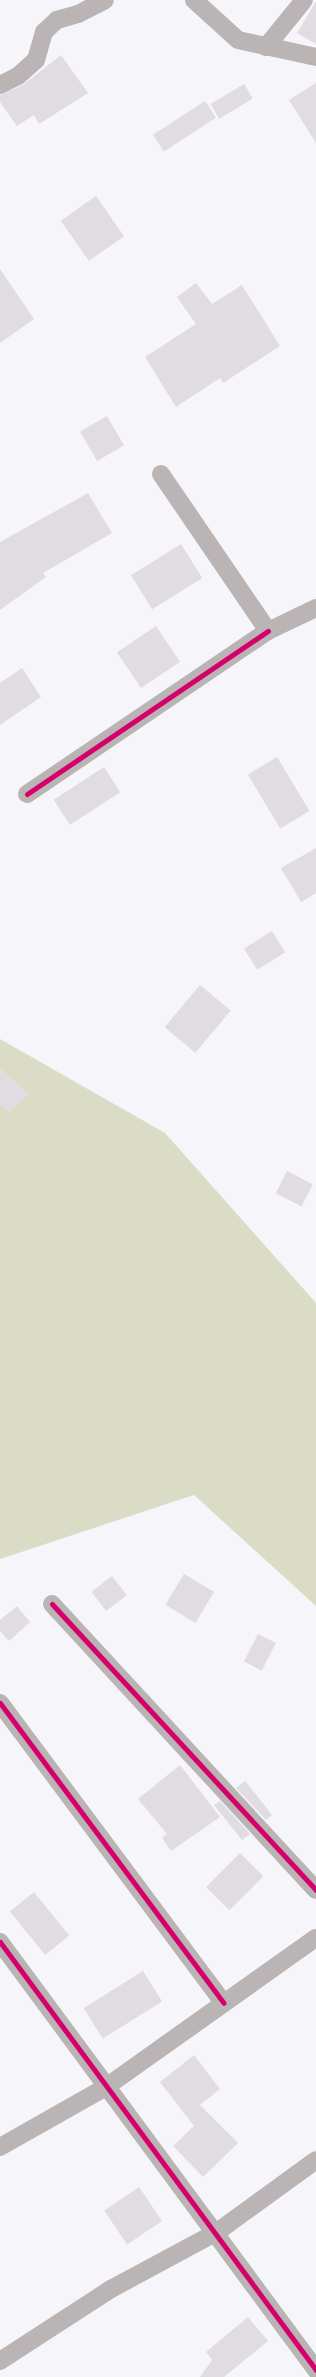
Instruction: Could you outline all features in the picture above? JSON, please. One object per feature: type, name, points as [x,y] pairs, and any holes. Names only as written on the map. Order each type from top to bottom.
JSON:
[{"type":"street","points":[[0,85],[18,76],[36,60],[44,32],[57,20],[78,14],[105,0]]},
{"type":"street","points":[[194,0],[238,40],[316,57]]},
{"type":"street","points":[[266,47],[304,0]]},
{"type":"street","points":[[161,474],[268,631]]},
{"type":"street","points":[[27,794],[268,631],[316,608]]},
{"type":"street","points":[[52,1604],[316,1890]]},
{"type":"street","points":[[0,1703],[224,2003]]},
{"type":"street","points":[[0,2147],[106,2086],[316,1938]]},
{"type":"street","points":[[0,1942],[106,2086],[217,2232],[316,2370]]},
{"type":"street","points":[[0,2361],[111,2289],[217,2232],[316,2160]]},
{"type":"green space","points":[[0,1039],[165,1133],[316,1303],[316,1606],[194,1495],[0,1559]]},
{"type":"building","points":[[316,1],[316,44],[297,33]]},
{"type":"building","points":[[61,55],[88,93],[39,124],[34,115],[17,126],[0,102],[0,95],[23,85]]},
{"type":"building","points":[[316,83],[316,143],[289,100]]},
{"type":"building","points":[[244,84],[253,99],[219,119],[211,104]]},
{"type":"building","points":[[205,101],[216,118],[164,152],[153,135]]},
{"type":"building","points":[[96,196],[124,236],[89,261],[61,221]]},
{"type":"building","points":[[0,269],[34,319],[0,343]]},
{"type":"building","points":[[196,283],[212,304],[242,285],[280,346],[223,383],[220,378],[176,407],[145,357],[196,324],[177,297]]},
{"type":"building","points":[[107,416],[124,445],[97,461],[80,431]]},
{"type":"building","points":[[88,493],[112,533],[43,573],[46,577],[0,610],[0,542]]},
{"type":"building","points":[[181,544],[202,578],[152,609],[131,575]]},
{"type":"building","points":[[156,626],[180,662],[141,688],[117,652]]},
{"type":"building","points":[[22,668],[41,697],[0,725],[0,683]]},
{"type":"building","points":[[277,757],[309,811],[280,829],[248,775]]},
{"type":"building","points":[[104,767],[120,792],[70,825],[54,800]]},
{"type":"building","points":[[316,848],[316,893],[301,902],[281,868]]},
{"type":"building","points":[[272,931],[285,952],[257,970],[244,948]]},
{"type":"building","points":[[200,985],[231,1011],[195,1053],[165,1027]]},
{"type":"building","points":[[0,1068],[28,1094],[10,1113],[0,1105]]},
{"type":"building","points":[[287,1171],[313,1184],[301,1206],[276,1193]]},
{"type":"building","points":[[184,1574],[214,1592],[195,1623],[165,1605]]},
{"type":"building","points":[[112,1576],[127,1595],[106,1611],[92,1592]]},
{"type":"building","points":[[17,1606],[30,1622],[9,1641],[0,1631],[0,1620]]},
{"type":"building","points":[[258,1634],[276,1643],[262,1671],[244,1662]]},
{"type":"building","points":[[180,1765],[220,1817],[171,1851],[162,1838],[167,1834],[138,1799]]},
{"type":"building","points":[[245,1781],[272,1815],[266,1820],[236,1788]]},
{"type":"building","points":[[220,1801],[250,1834],[242,1840],[214,1805]]},
{"type":"building","points":[[240,1853],[263,1876],[229,1910],[206,1887]]},
{"type":"building","points":[[34,1892],[69,1936],[45,1955],[10,1912]]},
{"type":"building","points":[[143,1971],[162,2002],[103,2039],[84,2008]]},
{"type":"building","points":[[194,2055],[220,2089],[200,2105],[238,2143],[203,2177],[173,2146],[194,2126],[160,2082]]},
{"type":"building","points":[[139,2187],[162,2221],[127,2244],[104,2210]]},
{"type":"building","points":[[248,2317],[268,2341],[224,2377],[200,2377],[212,2360],[206,2352]]},
{"type":"cycle path","points":[[27,794],[268,631]]},
{"type":"cycle path","points":[[52,1604],[316,1890]]},
{"type":"cycle path","points":[[0,1703],[224,2003]]},
{"type":"cycle path","points":[[0,1942],[316,2370]]}]
